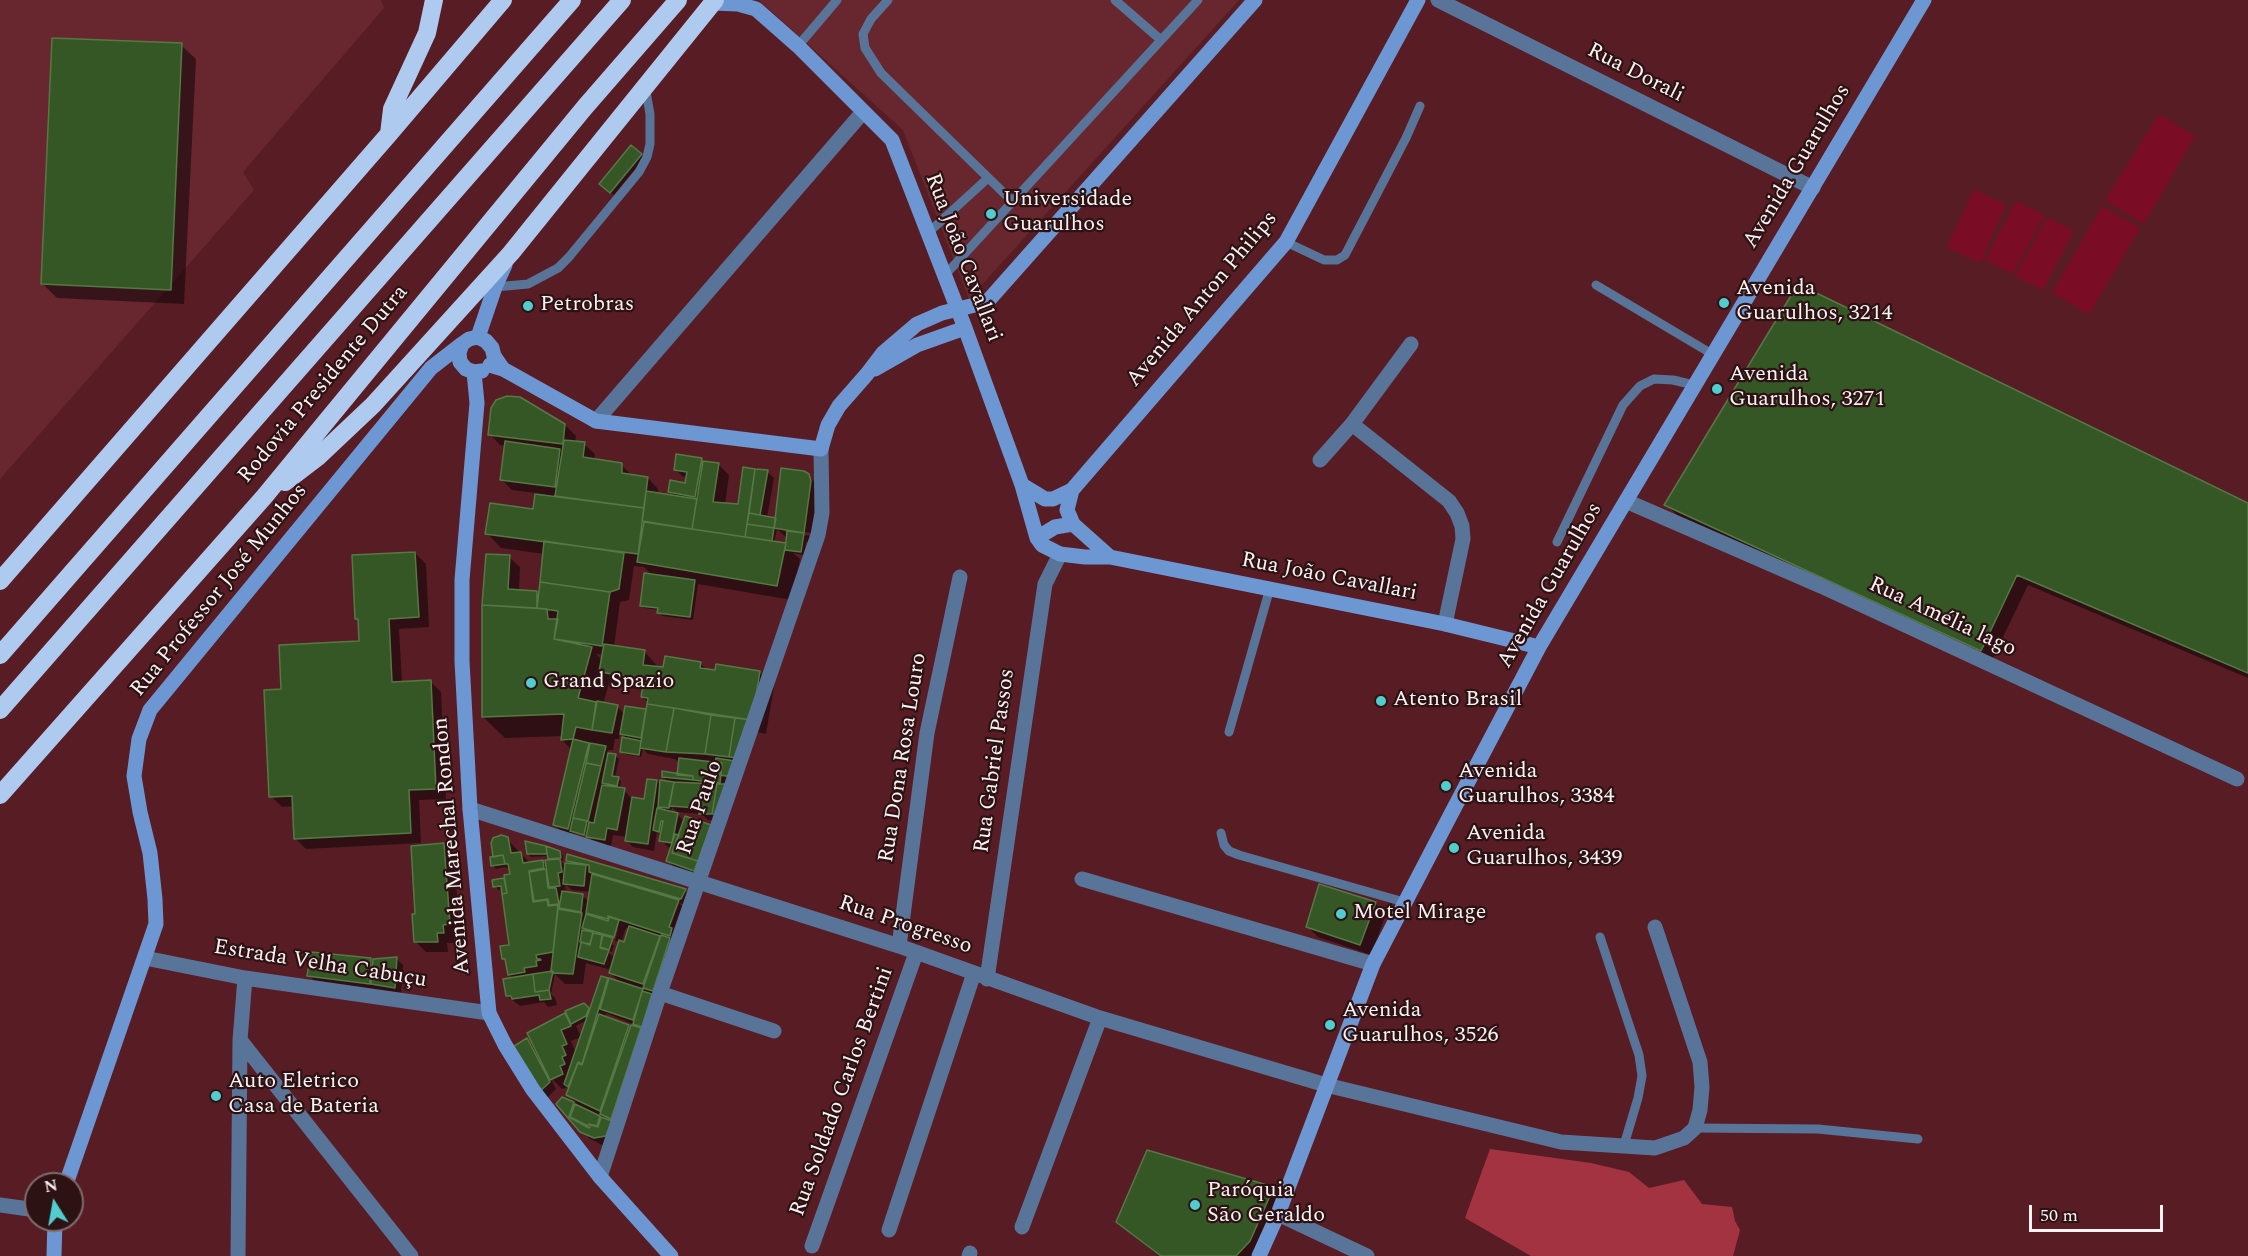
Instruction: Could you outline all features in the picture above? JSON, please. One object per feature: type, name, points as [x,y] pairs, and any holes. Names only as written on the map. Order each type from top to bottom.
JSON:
[{"type":"highway","points":[[389,134],[392,109],[427,33],[434,0]]},
{"type":"highway","points":[[0,581],[503,0]]},
{"type":"highway","points":[[0,655],[572,0]]},
{"type":"highway","name":"Rodovia Presidente Dutra","points":[[0,710],[622,0]]},
{"type":"highway","name":"Rodovia Presidente Dutra","points":[[0,795],[264,497],[585,107],[678,0]]},
{"type":"highway","points":[[264,497],[319,456],[373,405],[511,253],[714,2]]},
{"type":"street","points":[[496,363],[474,372],[466,369],[460,362],[459,353],[462,344],[478,337],[486,340],[492,348],[496,363],[596,421],[821,450],[828,424],[839,406],[883,352],[916,324],[942,313],[987,302],[1255,0]]},
{"type":"street","name":"Avenida Anton Philips","points":[[1072,490],[1286,242],[1418,0]]},
{"type":"street","name":"Rua Dorali","points":[[1438,0],[1813,188]]},
{"type":"street","name":"Avenida Guarulhos","points":[[1259,1256],[1278,1214],[1373,964],[1404,902],[1539,647],[1813,188],[1921,1]]},
{"type":"street","name":"Rua João Cavallari","points":[[714,2],[761,5],[798,46],[888,135],[896,146],[1023,485],[1037,538],[1042,545],[1060,554],[1110,557],[1270,588],[1445,624],[1539,647]]},
{"type":"street","points":[[596,421],[863,112]]},
{"type":"street","points":[[478,337],[495,287],[511,253]]},
{"type":"street","points":[[867,374],[918,345],[965,328]]},
{"type":"street","name":"Rua Professor José Munhos","points":[[70,1172],[156,924],[150,853],[134,776],[139,739],[150,710],[431,368],[462,344]]},
{"type":"street","points":[[1320,460],[1352,424],[1411,344]]},
{"type":"street","points":[[431,368],[460,362]]},
{"type":"street","name":"Avenida Marechal Rondon","points":[[474,372],[477,403],[462,580],[462,661],[470,809],[489,1013],[504,1045],[533,1090],[600,1178],[671,1256]]},
{"type":"street","points":[[1352,424],[1449,501],[1458,513],[1463,539],[1445,624]]},
{"type":"street","name":"Rua Paulo","points":[[600,1178],[660,993],[818,535],[822,513],[821,450]]},
{"type":"street","points":[[1023,485],[1045,499],[1053,499],[1072,490]]},
{"type":"street","points":[[1072,490],[1067,510],[1073,524],[1110,557]]},
{"type":"street","name":"Rua Amélia lago","points":[[1626,501],[1821,586],[2237,779]]},
{"type":"street","points":[[1037,538],[1055,527],[1073,524]]},
{"type":"street","name":"Rua Gabriel Passos","points":[[889,1230],[980,976],[1044,584],[1060,554]]},
{"type":"street","name":"Rua Dona Rosa Louro","points":[[899,946],[927,733],[960,577]]},
{"type":"street","name":"Rua Progresso","points":[[470,809],[899,946],[1100,1018],[1326,1085],[1561,1142],[1655,1148],[1684,1138],[1695,1128]]},
{"type":"street","points":[[1082,879],[1373,964]]},
{"type":"street","points":[[1654,927],[1700,1062],[1702,1087],[1700,1110],[1695,1128]]},
{"type":"street","name":"Rua Soldado Carlos Bertini","points":[[812,1246],[916,953]]},
{"type":"street","name":"Estrada Velha Cabuçu","points":[[145,958],[245,978],[489,1013]]},
{"type":"street","points":[[238,1256],[240,1040],[245,978]]},
{"type":"street","points":[[660,993],[774,1031]]},
{"type":"street","points":[[1022,1227],[1100,1018]]},
{"type":"street","points":[[240,1040],[411,1256]]},
{"type":"street","points":[[0,1205],[24,1208]]},
{"type":"street","points":[[1278,1214],[1367,1256]]},
{"type":"street","points":[[54,1256],[55,1232]]},
{"type":"lane","points":[[798,46],[837,0]]},
{"type":"lane","points":[[888,0],[871,19],[863,34],[866,48],[881,73],[1012,202]]},
{"type":"lane","points":[[1115,0],[1161,40]]},
{"type":"lane","points":[[945,275],[1198,0]]},
{"type":"lane","points":[[495,287],[528,284],[558,268],[639,172],[647,158],[651,129],[649,99],[645,85]]},
{"type":"lane","points":[[1286,242],[1324,260],[1337,260],[1345,255],[1406,138],[1420,106]]},
{"type":"lane","points":[[929,232],[988,178]]},
{"type":"lane","points":[[1596,285],[1712,354]]},
{"type":"lane","points":[[1557,542],[1623,405],[1640,386],[1654,379],[1694,385]]},
{"type":"lane","points":[[1229,732],[1270,588]]},
{"type":"lane","points":[[1221,832],[1224,845],[1229,851],[1239,855],[1404,902]]},
{"type":"lane","points":[[1600,937],[1639,1054],[1642,1076],[1624,1145]]},
{"type":"lane","points":[[1695,1128],[1818,1130],[1918,1139]]},
{"type":"shaded area","points":[[0,0],[381,0],[384,8],[243,172],[254,190],[0,479]]},
{"type":"shaded area","name":"Universidade Guarulhos","points":[[759,0],[1239,0],[969,299],[903,130]]},
{"type":"shaded area","points":[[2159,114],[2195,136],[2144,224],[2105,200]]},
{"type":"shaded area","points":[[1974,189],[2006,205],[1980,263],[1947,247]]},
{"type":"shaded area","points":[[2016,201],[2044,215],[2013,274],[1985,260]]},
{"type":"shaded area","points":[[2102,206],[2140,228],[2089,314],[2052,293]]},
{"type":"shaded area","points":[[2047,217],[2074,231],[2043,290],[2015,276]]},
{"type":"shaded area","points":[[1490,1149],[1591,1163],[1629,1172],[1649,1188],[1684,1180],[1702,1204],[1732,1207],[1740,1230],[1733,1256],[1531,1256],[1465,1218]]},
{"type":"building","points":[[52,38],[182,43],[171,290],[41,284]]},
{"type":"building","points":[[631,145],[642,154],[610,193],[599,184]]},
{"type":"building","points":[[1798,284],[2248,503],[2248,673],[2017,575],[1981,651],[1664,505]]},
{"type":"building","points":[[507,396],[520,397],[565,424],[563,444],[488,435],[491,408],[496,400]]},
{"type":"building","points":[[564,440],[585,442],[583,457],[622,463],[622,473],[648,477],[644,508],[555,496]]},
{"type":"building","points":[[505,441],[560,449],[555,487],[500,480]]},
{"type":"building","points":[[676,454],[702,458],[695,497],[668,492],[670,480],[685,483],[687,472],[674,470]]},
{"type":"building","points":[[703,461],[719,463],[713,502],[738,504],[743,467],[755,469],[745,537],[692,529]]},
{"type":"building","points":[[781,468],[804,471],[809,474],[811,481],[804,533],[774,528]]},
{"type":"building","points":[[755,469],[768,470],[760,515],[749,513]]},
{"type":"building","points":[[646,491],[697,499],[692,529],[642,521]]},
{"type":"building","points":[[535,494],[644,508],[638,554],[485,534],[490,503],[533,509]]},
{"type":"building","points":[[749,513],[776,518],[774,528],[747,524]]},
{"type":"building","points":[[644,522],[786,543],[777,586],[637,562]]},
{"type":"building","points":[[747,524],[774,528],[772,541],[745,537]]},
{"type":"building","points":[[787,531],[804,533],[801,552],[785,550]]},
{"type":"building","points":[[544,541],[624,553],[619,589],[610,592],[540,582]]},
{"type":"building","points":[[415,552],[419,617],[389,619],[392,682],[431,680],[436,789],[409,790],[411,833],[294,839],[292,796],[269,797],[264,690],[281,689],[279,645],[359,641],[358,619],[355,619],[352,555]]},
{"type":"building","points":[[486,554],[510,555],[508,589],[537,591],[537,608],[482,605]]},
{"type":"building","points":[[644,573],[695,580],[690,617],[657,613],[658,608],[640,606]]},
{"type":"building","points":[[540,582],[610,592],[602,646],[554,639],[558,611],[537,608]]},
{"type":"building","name":"Grand Spazio","points":[[482,605],[547,609],[548,619],[558,619],[554,639],[592,647],[578,698],[596,702],[592,730],[576,727],[573,739],[561,740],[564,714],[482,717]]},
{"type":"building","points":[[604,644],[645,650],[643,665],[663,667],[665,656],[701,662],[700,668],[715,670],[716,664],[760,671],[752,720],[647,704],[648,698],[641,697],[644,679],[599,672]]},
{"type":"building","points":[[597,701],[618,705],[612,733],[592,730]]},
{"type":"building","points":[[647,704],[674,708],[666,752],[640,748]]},
{"type":"building","points":[[625,706],[646,709],[641,738],[620,734]]},
{"type":"building","points":[[674,708],[711,715],[705,754],[666,752]]},
{"type":"building","points":[[711,715],[735,718],[729,757],[705,754]]},
{"type":"building","points":[[735,718],[752,720],[739,758],[729,757]]},
{"type":"building","points":[[622,737],[641,741],[639,755],[620,752]]},
{"type":"building","points":[[573,739],[589,743],[568,829],[553,825]]},
{"type":"building","points":[[590,743],[606,746],[601,766],[586,763]]},
{"type":"building","points":[[608,753],[616,754],[612,776],[619,777],[617,786],[602,783]]},
{"type":"building","points":[[679,758],[722,763],[720,783],[693,780],[693,776],[677,775]]},
{"type":"building","points":[[716,758],[735,761],[732,777],[720,775],[722,763],[715,762]]},
{"type":"building","points":[[586,763],[601,766],[588,821],[573,818]]},
{"type":"building","points":[[662,771],[693,776],[693,780],[662,777]]},
{"type":"building","points":[[647,779],[657,780],[648,844],[625,841],[632,797],[644,799]]},
{"type":"building","points":[[660,780],[674,782],[669,808],[658,807]]},
{"type":"building","points":[[674,782],[717,784],[712,814],[699,814],[700,808],[669,806]]},
{"type":"building","points":[[717,784],[729,784],[719,814],[712,814]]},
{"type":"building","points":[[602,785],[625,788],[617,830],[607,828],[605,840],[586,837],[589,822],[594,823]]},
{"type":"building","points":[[657,808],[678,813],[672,843],[659,841],[663,821],[661,821],[659,832],[653,830]]},
{"type":"building","points":[[685,816],[711,825],[698,861],[672,853]]},
{"type":"building","points":[[573,818],[587,821],[584,835],[570,831]]},
{"type":"building","points":[[675,834],[679,835],[672,853],[698,861],[694,871],[666,861]]},
{"type":"building","points":[[501,835],[508,837],[511,853],[521,852],[523,863],[543,860],[544,868],[529,871],[533,902],[547,900],[548,906],[558,905],[553,952],[536,955],[537,959],[541,960],[536,961],[537,966],[524,968],[525,972],[508,975],[500,946],[509,945],[502,894],[507,893],[504,875],[510,874],[503,855],[493,857],[491,843],[493,838]]},
{"type":"building","points":[[525,841],[546,846],[547,854],[527,854]]},
{"type":"building","points":[[444,843],[450,924],[443,925],[444,933],[437,933],[438,942],[414,942],[412,914],[415,914],[411,846]]},
{"type":"building","points":[[546,846],[560,851],[561,858],[548,859]]},
{"type":"building","points":[[567,854],[686,889],[681,899],[589,872],[589,865],[566,861]]},
{"type":"building","points":[[503,855],[505,864],[491,866],[490,857]]},
{"type":"building","points":[[560,859],[562,872],[558,873],[560,886],[549,887],[545,860]]},
{"type":"building","points":[[565,863],[586,865],[584,886],[563,884]]},
{"type":"building","points":[[546,869],[548,888],[556,888],[559,904],[549,905],[548,899],[534,901],[529,872]]},
{"type":"building","points":[[592,874],[679,900],[669,927],[672,928],[670,936],[608,916],[608,919],[586,913]]},
{"type":"building","points":[[504,878],[507,893],[502,894],[501,886],[493,887],[492,880]]},
{"type":"building","name":"Motel Mirage","points":[[1319,884],[1376,902],[1360,945],[1306,927]]},
{"type":"building","points":[[562,891],[583,894],[581,912],[559,908]]},
{"type":"building","points":[[558,909],[582,913],[573,974],[551,971]]},
{"type":"building","points":[[586,914],[608,921],[609,917],[619,920],[614,937],[582,928]]},
{"type":"building","points":[[629,926],[660,936],[643,984],[609,973],[619,940],[624,942]]},
{"type":"building","points":[[582,930],[593,932],[590,944],[580,942]]},
{"type":"building","points":[[593,933],[602,935],[600,948],[609,950],[604,964],[578,957],[581,942],[590,945]]},
{"type":"building","points":[[603,935],[613,938],[609,950],[600,947]]},
{"type":"building","points":[[661,935],[670,938],[653,991],[643,988]]},
{"type":"building","points":[[311,952],[371,958],[370,984],[307,976]]},
{"type":"building","points":[[397,957],[395,988],[371,984],[373,959]]},
{"type":"building","points":[[553,971],[549,990],[535,992],[533,974]]},
{"type":"building","points":[[533,974],[535,992],[549,990],[551,999],[540,1000],[539,995],[512,999],[511,996],[506,996],[503,979]]},
{"type":"building","points":[[601,976],[608,978],[582,1064],[578,1062],[568,1087],[564,1084]]},
{"type":"building","points":[[609,978],[643,989],[633,1020],[600,1009]]},
{"type":"building","points":[[642,991],[652,994],[642,1027],[633,1024]]},
{"type":"building","points":[[584,1003],[589,1008],[586,1016],[571,1024],[565,1011]]},
{"type":"building","points":[[565,1013],[571,1026],[561,1030],[567,1044],[562,1046],[566,1055],[562,1057],[565,1064],[560,1066],[563,1074],[550,1080],[527,1033]]},
{"type":"building","points":[[599,1014],[629,1025],[600,1111],[566,1095],[578,1063],[582,1065]]},
{"type":"building","points":[[631,1025],[641,1028],[611,1119],[600,1114]]},
{"type":"building","points":[[527,1038],[550,1082],[538,1093],[511,1048]]},
{"type":"building","points":[[562,1097],[574,1102],[569,1117],[589,1128],[591,1125],[598,1127],[601,1117],[612,1121],[606,1136],[594,1138],[580,1132],[556,1104]]},
{"type":"building","points":[[575,1104],[600,1116],[597,1126],[589,1124],[588,1126],[570,1117]]},
{"type":"building","name":"Paróquia São Geraldo","points":[[1147,1150],[1274,1187],[1250,1241],[1236,1256],[1161,1256],[1116,1222]]},
{"type":"place","name":"Universidade Guarulhos","points":[[991,214]]},
{"type":"place","name":"Avenida Guarulhos, 3214","points":[[1724,303]]},
{"type":"place","name":"Petrobras","points":[[528,306]]},
{"type":"place","name":"Avenida Guarulhos, 3271","points":[[1717,389]]},
{"type":"place","name":"Grand Spazio","points":[[531,683]]},
{"type":"place","name":"Atento Brasil","points":[[1381,701]]},
{"type":"place","name":"Avenida Guarulhos, 3384","points":[[1446,786]]},
{"type":"place","name":"Avenida Guarulhos, 3439","points":[[1454,848]]},
{"type":"place","name":"Motel Mirage","points":[[1341,914]]},
{"type":"place","name":"Avenida Guarulhos, 3526","points":[[1330,1025]]},
{"type":"place","name":"Auto Eletrico Casa de Bateria","points":[[216,1096]]},
{"type":"place","name":"Paróquia São Geraldo","points":[[1195,1205]]}]
